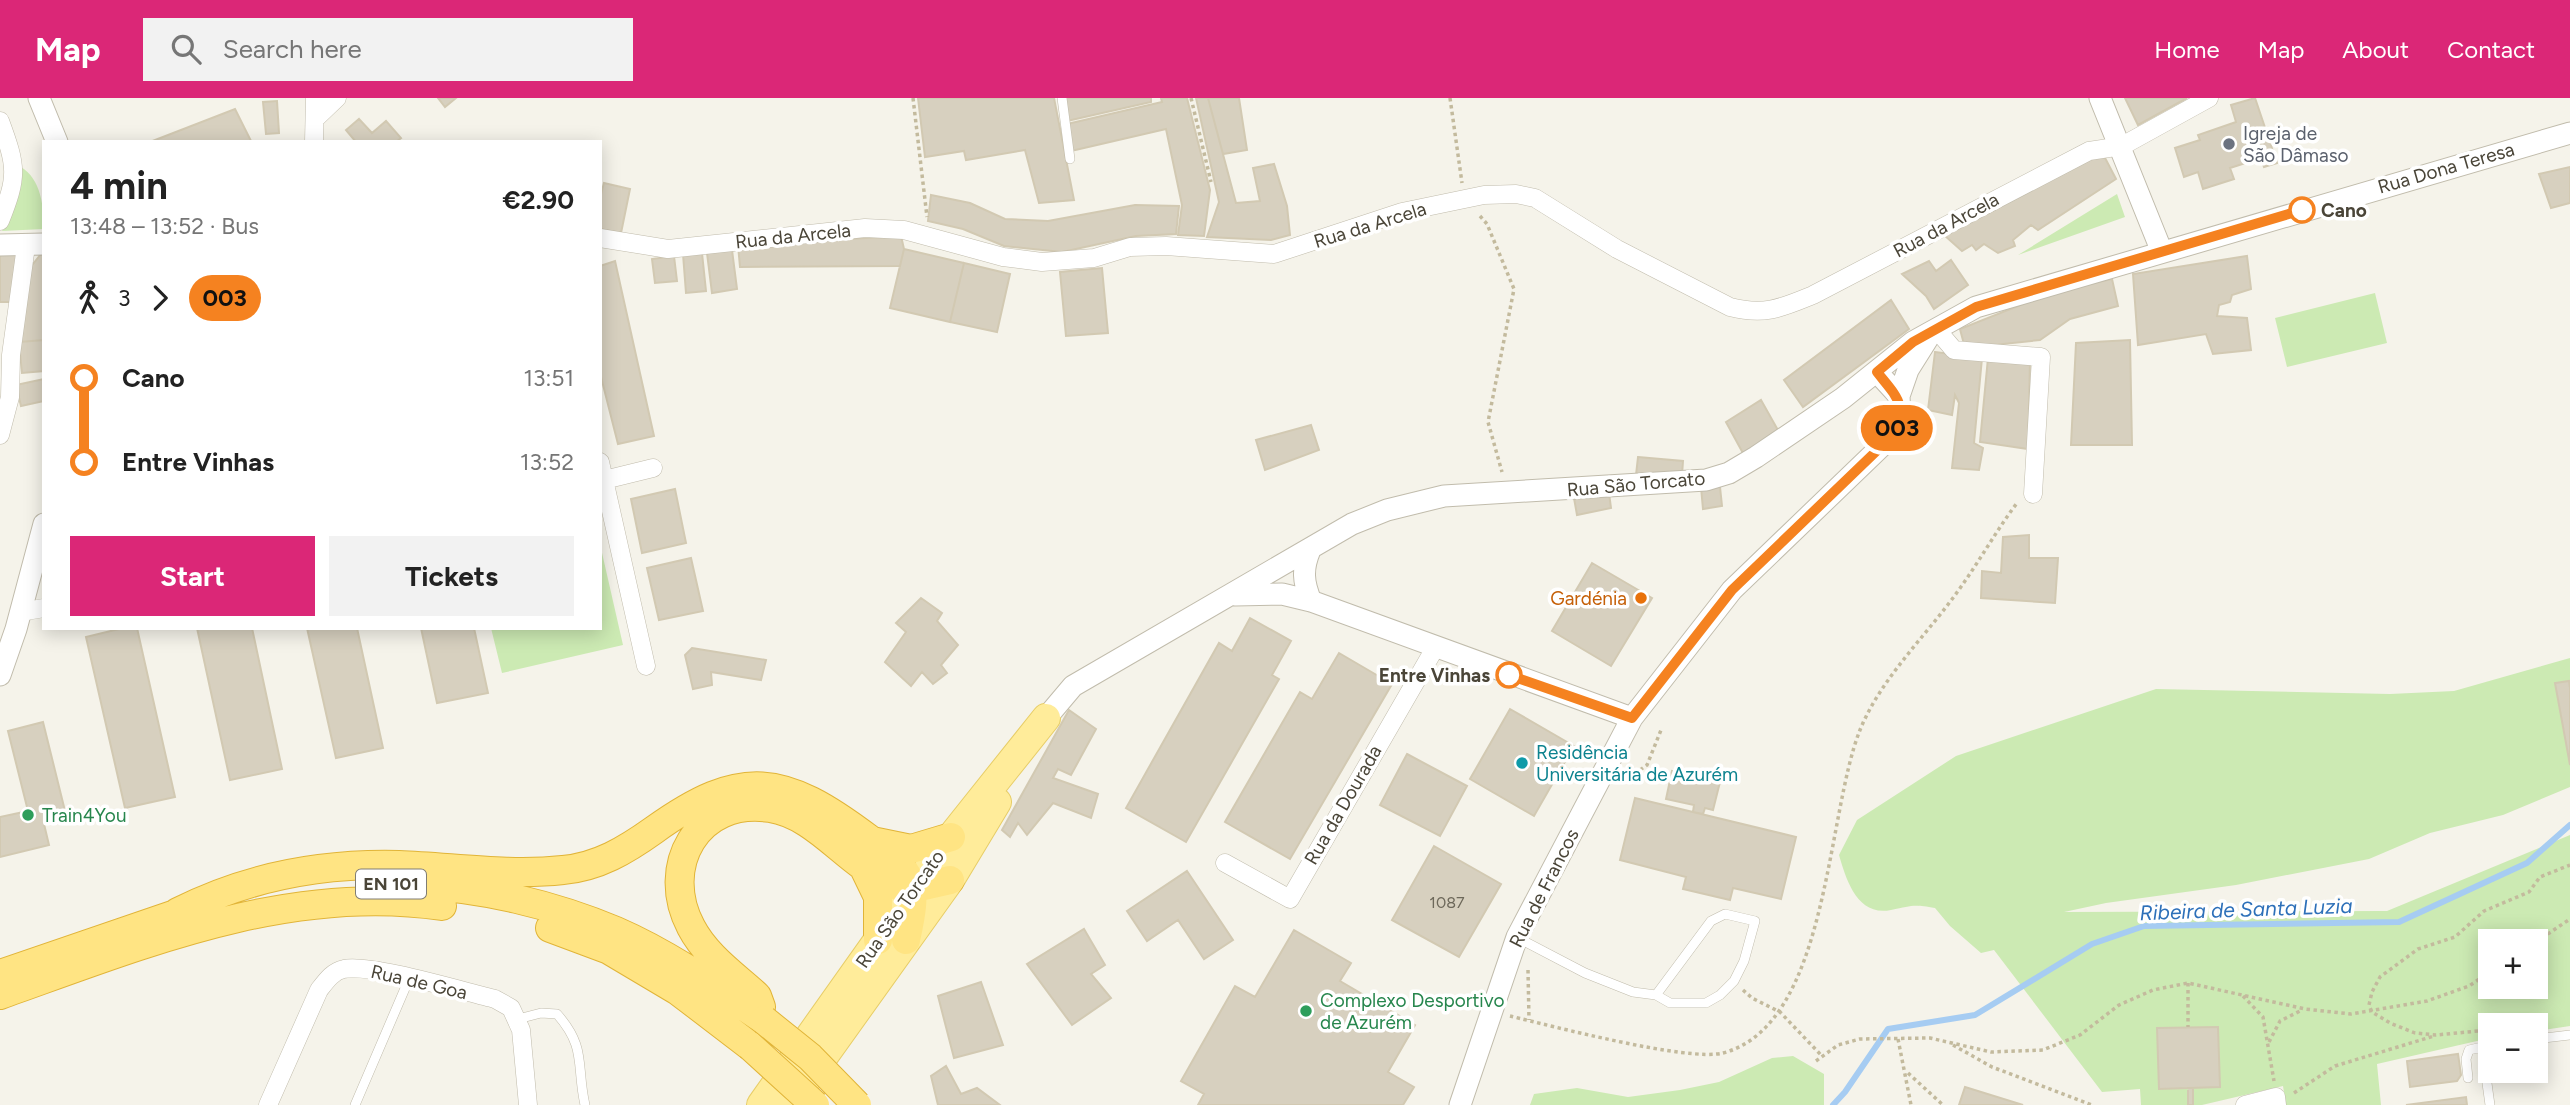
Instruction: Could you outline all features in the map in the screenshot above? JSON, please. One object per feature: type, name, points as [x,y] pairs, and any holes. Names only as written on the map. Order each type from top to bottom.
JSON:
[{"type":"highway","points":[[178,912],[226,890],[269,876],[293,872],[366,866],[516,872],[586,866],[628,848],[680,811],[709,796],[749,786],[775,787],[806,797],[839,816],[867,853],[878,897],[878,940]]},
{"type":"highway","points":[[764,1020],[757,996],[702,945],[684,912],[679,876],[693,836],[712,819],[724,813],[754,807],[772,808],[908,873],[914,891],[906,940]]},
{"type":"highway","points":[[867,853],[911,849],[951,838]]},
{"type":"highway","points":[[914,891],[950,880]]},
{"type":"highway","name":"EN 101","points":[[0,974],[178,912],[251,893],[370,883],[434,885],[528,901],[617,932],[692,972],[764,1020],[810,1057],[857,1105]]},
{"type":"highway","name":"EN 101","points":[[0,995],[208,925],[326,903],[376,900],[431,905],[525,919],[609,950],[678,991],[750,1046],[815,1105]]},
{"type":"main road","name":"Rua São Torcato","points":[[761,1105],[951,838],[1046,718]]},
{"type":"main road","name":"Rua São Torcato","points":[[789,1105],[950,880],[1046,718]]},
{"type":"street","points":[[39,98],[56,140]]},
{"type":"street","points":[[314,140],[315,98]]},
{"type":"street","points":[[315,119],[337,98]]},
{"type":"street","points":[[2100,98],[2122,146],[2162,252]]},
{"type":"street","points":[[2122,146],[2209,98]]},
{"type":"street","points":[[0,121],[15,165],[13,189],[0,221]]},
{"type":"street","name":"Rua Dona Teresa","points":[[2162,252],[2570,133]]},
{"type":"street","name":"Rua da Arcela","points":[[602,238],[668,249],[865,228],[904,230],[1003,257],[1042,262],[1094,258],[1130,247],[1166,246],[1274,254],[1402,212],[1464,199],[1516,194],[1535,198],[1617,250],[1730,307],[1749,312],[1772,312],[1814,295],[2089,150],[2122,146]]},
{"type":"street","points":[[0,246],[35,245],[11,355],[10,397],[0,435]]},
{"type":"street","name":"Rua São Torcato","points":[[1046,718],[1073,687],[1352,524],[1414,501],[1444,496],[1706,480],[1729,473],[1877,372],[1913,342],[1976,307],[2162,252]]},
{"type":"street","points":[[1933,333],[1954,349],[2041,357],[2033,487]]},
{"type":"street","name":"Rua São Torcato","points":[[1899,397],[1908,370],[1933,333]]},
{"type":"street","points":[[1877,372],[1899,397]]},
{"type":"street","name":"Rua de Francos","points":[[1460,1105],[1517,937],[1632,718],[1732,590],[1890,438],[1900,416],[1899,397]]},
{"type":"street","points":[[646,666],[602,474],[653,468]]},
{"type":"street","points":[[0,675],[42,531]]},
{"type":"street","points":[[1310,550],[1303,566],[1305,588],[1311,601]]},
{"type":"street","points":[[1233,595],[1282,594],[1311,601],[1632,718]]},
{"type":"street","points":[[20,612],[42,608]]},
{"type":"street","name":"Rua da Dourada","points":[[1225,863],[1290,899],[1435,648]]},
{"type":"street","name":"Rua de Goa","points":[[268,1105],[319,990],[329,977],[343,969],[365,969],[495,999],[511,1008],[518,1019]]},
{"type":"street","points":[[518,1019],[528,1105]]},
{"type":"street","points":[[2245,1105],[2276,1101]]},
{"type":"lane","points":[[1062,98],[1070,159]]},
{"type":"lane","points":[[1517,937],[1585,973],[1633,992],[1656,995],[1671,1003],[1686,1005],[1706,1003],[1720,995],[1744,961],[1755,921],[1725,914],[1711,921],[1656,995]]},
{"type":"lane","points":[[355,1105],[409,979]]},
{"type":"lane","points":[[518,1019],[541,1013],[557,1014],[572,1031],[580,1055],[585,1105]]},
{"type":"lane","points":[[2548,1038],[2570,1035]]},
{"type":"lane","points":[[2468,1078],[2466,1059],[2469,1050],[2478,1048]]},
{"type":"lane","points":[[2489,1083],[2490,1105]]},
{"type":"path","points":[[913,98],[930,236]]},
{"type":"path","points":[[1191,98],[1211,182]]},
{"type":"path","points":[[1450,98],[1464,199],[1487,224],[1514,289],[1488,422],[1504,477]]},
{"type":"path","points":[[1508,1015],[1680,1053],[1722,1054],[1757,1038],[1780,1012],[1796,980],[1810,940],[1860,729],[1882,692],[2033,487]]},
{"type":"path","points":[[1619,785],[1647,765],[1661,730]]},
{"type":"path","points":[[2372,1012],[2372,992],[2380,977],[2391,968],[2418,948],[2455,937],[2484,911],[2529,892],[2540,877],[2570,865]]},
{"type":"path","points":[[2548,934],[2570,919]]},
{"type":"path","points":[[1520,982],[1528,960],[1529,1020]]},
{"type":"path","points":[[1816,1061],[1838,1045],[1871,1039],[1930,1038],[1991,1052],[2043,1050],[2080,1035],[2119,1005],[2153,990],[2188,983],[2305,1009],[2351,1014],[2427,1001],[2469,986],[2478,980]]},
{"type":"path","points":[[2188,983],[2188,1027]]},
{"type":"path","points":[[2241,994],[2263,1017],[2276,1101],[2294,1093],[2334,1066],[2436,1035]]},
{"type":"path","points":[[1752,998],[1780,1012],[1821,1055]]},
{"type":"path","points":[[1505,1022],[1512,1004]]},
{"type":"path","points":[[2268,1043],[2280,1021],[2305,1009]]},
{"type":"path","points":[[2372,1012],[2389,1023],[2415,1033],[2436,1035],[2478,1031]]},
{"type":"path","points":[[1896,1039],[1906,1072],[1911,1105]]},
{"type":"path","points":[[1947,1042],[1992,1067],[2092,1105]]},
{"type":"path","points":[[1906,1072],[1943,1105]]},
{"type":"green space","points":[[21,167],[28,172],[37,186],[42,203],[42,229],[2,231],[18,198]]},
{"type":"green space","points":[[2117,194],[2125,217],[2018,255]]},
{"type":"green space","points":[[2375,293],[2387,343],[2287,367],[2275,318]]},
{"type":"green space","points":[[602,553],[623,645],[502,673],[491,630],[602,630]]},
{"type":"green space","points":[[2570,658],[2570,787],[2503,815],[2430,833],[2369,859],[2236,885],[2106,903],[2064,912],[2387,911],[2570,835],[2570,1026],[2548,1029],[2548,1013],[2478,1013],[2478,1041],[2377,1064],[2381,1105],[2286,1105],[2283,1086],[2202,1105],[2141,1105],[2140,1089],[2102,1092],[1994,950],[1981,953],[1950,926],[1935,908],[1912,906],[1879,911],[1870,908],[1861,902],[1845,875],[1839,855],[1857,820],[1956,756],[2156,689],[2390,694],[2454,691]]},
{"type":"green space","points":[[1793,1056],[1824,1074],[1824,1105],[1530,1105],[1534,1094],[1577,1088],[1628,1097],[1680,1090],[1719,1082],[1772,1058]]},
{"type":"building","points":[[438,98],[456,98],[445,107]]},
{"type":"building","points":[[918,98],[1054,98],[1074,200],[1039,203],[1025,150],[966,160],[964,151],[925,157]]},
{"type":"building","points":[[1066,98],[1151,98],[1151,102],[1067,121]]},
{"type":"building","points":[[1161,98],[1187,98],[1210,190],[1204,236],[1178,235],[1182,205],[1166,129],[1071,151],[1067,124],[1162,102]]},
{"type":"building","points":[[1196,98],[1208,98],[1236,203],[1260,201],[1253,168],[1274,164],[1287,206],[1290,235],[1271,240],[1207,237],[1219,202]]},
{"type":"building","points":[[1208,98],[1239,98],[1247,150],[1223,154]]},
{"type":"building","points":[[2125,98],[2187,98],[2138,125]]},
{"type":"building","name":"Igreja de São Dâmaso","points":[[2255,98],[2277,163],[2264,167],[2261,158],[2230,168],[2234,179],[2203,189],[2198,172],[2184,177],[2175,148],[2200,140],[2198,135],[2236,122],[2231,105]]},
{"type":"building","points":[[277,101],[279,133],[266,134],[263,102]]},
{"type":"building","points":[[235,109],[250,140],[155,140]]},
{"type":"building","points":[[359,119],[372,133],[386,121],[401,138],[354,140],[346,130]]},
{"type":"building","points":[[2090,154],[2103,154],[2116,179],[2038,230],[2031,225],[2013,240],[2015,246],[1998,253],[1984,244],[1976,250],[1972,245],[1962,251],[1944,235]]},
{"type":"building","points":[[2570,167],[2570,203],[2551,208],[2539,174]]},
{"type":"building","points":[[604,183],[630,189],[621,233],[602,229]]},
{"type":"building","points":[[931,195],[970,203],[1005,219],[1048,221],[1135,205],[1179,206],[1176,234],[1136,236],[1062,252],[1004,246],[963,229],[928,221]]},
{"type":"building","points":[[901,236],[904,249],[900,266],[740,267],[738,245]]},
{"type":"building","points":[[904,249],[964,263],[950,322],[890,308]]},
{"type":"building","points":[[732,250],[737,289],[712,293],[707,253]]},
{"type":"building","points":[[17,252],[11,302],[0,302],[0,253]]},
{"type":"building","points":[[42,253],[42,340],[19,342],[30,268]]},
{"type":"building","points":[[702,253],[706,291],[686,293],[683,254]]},
{"type":"building","points":[[674,256],[677,281],[655,283],[652,259]]},
{"type":"building","points":[[2247,256],[2251,289],[2232,295],[2230,302],[2219,305],[2217,316],[2247,318],[2251,350],[2213,354],[2206,334],[2138,345],[2133,274]]},
{"type":"building","points":[[1951,260],[1968,285],[1934,309],[1926,296],[1902,274],[1929,261],[1936,271]]},
{"type":"building","points":[[615,261],[654,436],[618,444],[602,381],[602,265]]},
{"type":"building","points":[[964,263],[1010,274],[997,332],[950,322]]},
{"type":"building","points":[[1102,268],[1108,333],[1066,336],[1060,272]]},
{"type":"building","points":[[2112,279],[2118,306],[2070,319],[2040,340],[1965,348],[1960,329],[2053,292]]},
{"type":"building","points":[[1891,300],[1909,329],[1803,407],[1784,380]]},
{"type":"building","points":[[42,340],[42,371],[22,373],[19,342]]},
{"type":"building","points":[[2130,340],[2132,445],[2071,445],[2076,343]]},
{"type":"building","points":[[1935,352],[1982,358],[1974,443],[1983,448],[1979,470],[1952,468],[1959,403],[1955,395],[1952,415],[1928,410]]},
{"type":"building","points":[[1988,358],[2030,361],[2028,449],[1980,442]]},
{"type":"building","points":[[42,379],[42,401],[21,406],[16,385]]},
{"type":"building","points":[[1761,400],[1779,432],[1744,455],[1726,422]]},
{"type":"building","points":[[1311,425],[1319,450],[1265,470],[1256,440]]},
{"type":"building","points":[[1638,457],[1683,461],[1682,475],[1636,475]]},
{"type":"building","points":[[1701,487],[1720,487],[1722,506],[1703,509]]},
{"type":"building","points":[[675,489],[686,543],[642,553],[631,499]]},
{"type":"building","points":[[1609,493],[1611,508],[1577,515],[1574,498]]},
{"type":"building","points":[[2029,535],[2029,558],[2058,558],[2055,603],[1981,598],[1982,571],[2001,573],[2003,537]]},
{"type":"building","points":[[691,558],[703,611],[659,620],[647,568]]},
{"type":"building","points":[[1592,563],[1652,598],[1611,666],[1552,631]]},
{"type":"building","points":[[921,598],[942,613],[937,621],[958,645],[941,665],[947,673],[933,684],[922,672],[911,686],[885,662],[906,632],[896,623]]},
{"type":"building","points":[[1250,618],[1291,641],[1272,675],[1279,679],[1186,842],[1126,808],[1219,643],[1232,651]]},
{"type":"building","points":[[115,630],[137,630],[175,797],[125,808],[86,637]]},
{"type":"building","points":[[197,630],[252,630],[282,769],[230,780]]},
{"type":"building","points":[[307,630],[357,630],[383,748],[336,758]]},
{"type":"building","points":[[421,630],[474,630],[488,693],[437,703]]},
{"type":"building","points":[[692,648],[766,660],[761,680],[711,672],[712,685],[693,689],[685,655]]},
{"type":"building","points":[[1339,653],[1392,684],[1290,859],[1225,822],[1300,692],[1312,699]]},
{"type":"building","points":[[2569,681],[2570,688],[2570,765],[2555,683]]},
{"type":"building","name":"Residência Universitária de Azurém","points":[[1510,709],[1574,746],[1534,816],[1470,779]]},
{"type":"building","points":[[1069,710],[1096,729],[1071,775],[1058,769],[1053,778],[1098,794],[1091,818],[1053,803],[1027,835],[1018,823],[1010,837],[1002,830]]},
{"type":"building","points":[[43,722],[67,819],[44,824],[49,845],[0,857],[0,817],[28,811],[8,731]]},
{"type":"building","points":[[1407,754],[1467,786],[1440,836],[1380,805]]},
{"type":"building","points":[[1672,771],[1720,782],[1713,810],[1705,808],[1703,814],[1693,812],[1694,805],[1666,799]]},
{"type":"building","points":[[1635,798],[1796,837],[1781,899],[1733,888],[1730,900],[1683,889],[1686,877],[1620,860]]},
{"type":"building","points":[[1434,846],[1501,884],[1459,957],[1392,920]]},
{"type":"building","points":[[1187,871],[1233,940],[1204,959],[1178,920],[1147,941],[1127,911]]},
{"type":"building","points":[[1084,929],[1105,965],[1091,974],[1111,998],[1072,1025],[1027,964]]},
{"type":"building","name":"Complexo Desportivo de Azurém","points":[[1294,930],[1351,963],[1340,981],[1415,1025],[1388,1072],[1414,1087],[1403,1105],[1198,1105],[1204,1094],[1181,1081],[1235,986],[1255,997]]},
{"type":"building","points":[[981,982],[1003,1045],[954,1058],[938,996]]},
{"type":"building","points":[[2218,1027],[2220,1087],[2159,1089],[2157,1028]]},
{"type":"building","points":[[2458,1054],[2461,1075],[2457,1081],[2410,1087],[2407,1061]]},
{"type":"building","points":[[946,1066],[961,1094],[977,1088],[1000,1105],[938,1105],[931,1076]]},
{"type":"building","points":[[1965,1087],[2023,1105],[1959,1105]]},
{"type":"building","points":[[2188,1088],[2193,1088],[2193,1105],[2188,1105]]},
{"type":"building","points":[[2466,1097],[2467,1105],[2406,1105]]},
{"type":"waterway","name":"Ribeira de Santa Luzia","points":[[1833,1105],[1888,1029],[1975,1015],[2092,944],[2144,926],[2399,922],[2527,863],[2570,825]]},
{"type":"bus line","name":"003","points":[[1509,675],[1632,718],[1732,590],[1890,438],[1898,427],[1899,397],[1877,372],[1913,342],[1930,335],[1976,307],[2302,210]]},
{"type":"place","name":"Igreja de São Dâmaso","points":[[2229,144]]},
{"type":"place","name":"Cano","points":[[2302,210]]},
{"type":"place","name":"Gardénia","points":[[1641,598]]},
{"type":"place","name":"Entre Vinhas","points":[[1509,675]]},
{"type":"place","name":"Residência Universitária de Azurém","points":[[1522,763]]},
{"type":"place","name":"Train4You","points":[[28,815]]},
{"type":"place","name":"Complexo Desportivo de Azurém","points":[[1306,1011]]}]
